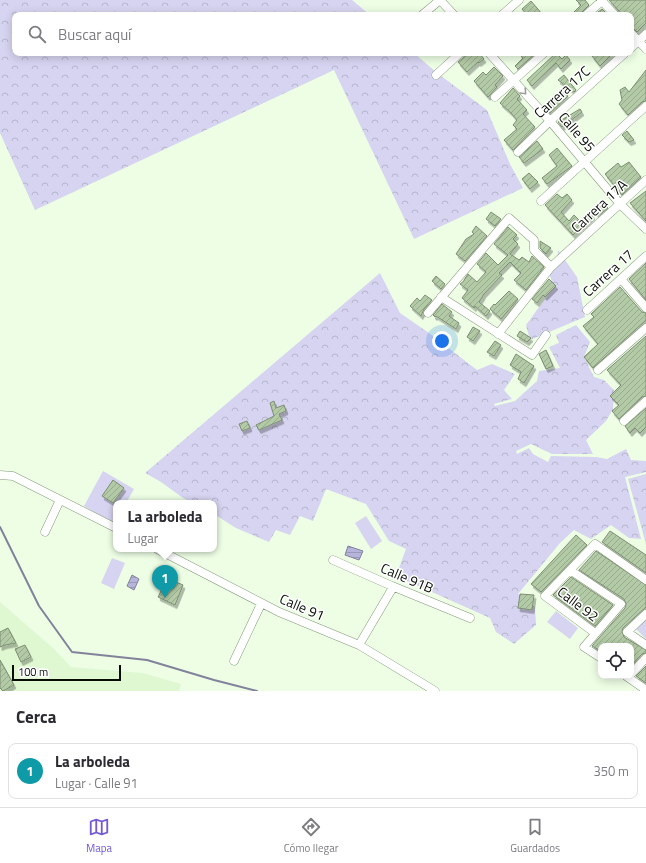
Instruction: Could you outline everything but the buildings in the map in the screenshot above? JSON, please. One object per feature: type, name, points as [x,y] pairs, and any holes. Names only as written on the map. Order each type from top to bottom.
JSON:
[{"type":"street","points":[[426,12],[440,0],[451,12]]},
{"type":"street","points":[[505,12],[519,0]]},
{"type":"street","points":[[589,12],[602,0],[612,12]]},
{"type":"street","points":[[634,45],[646,34]]},
{"type":"street","points":[[634,36],[646,49]]},
{"type":"street","points":[[436,75],[457,56]]},
{"type":"street","name":"Calle 95","points":[[491,56],[550,120],[620,204],[646,229]]},
{"type":"street","points":[[495,97],[541,56]]},
{"type":"street","name":"Carrera 17C","points":[[518,152],[550,120],[622,56]]},
{"type":"street","points":[[542,201],[646,106]]},
{"type":"street","name":"Carrera 17A","points":[[498,334],[551,267],[646,180]]},
{"type":"street","points":[[428,313],[509,218],[534,240],[534,250],[551,267]]},
{"type":"street","name":"Carrera 17","points":[[587,310],[646,256]]},
{"type":"street","points":[[621,279],[646,308]]},
{"type":"street","points":[[441,297],[470,317],[532,355],[546,334]]},
{"type":"street","points":[[598,370],[646,328]]},
{"type":"street","points":[[624,420],[646,401]]},
{"type":"street","points":[[0,475],[13,476],[113,526]]},
{"type":"street","points":[[45,532],[60,500]]},
{"type":"street","points":[[598,656],[584,647],[621,604],[570,570],[595,544],[646,580]]},
{"type":"street","name":"Calle 91","points":[[170,552],[262,604],[359,645],[435,691]]},
{"type":"street","name":"Calle 91B","points":[[333,560],[470,618]]},
{"type":"street","name":"Calle 92","points":[[570,570],[545,596],[595,633]]},
{"type":"street","points":[[359,645],[392,589],[392,586]]},
{"type":"street","points":[[234,661],[262,604]]},
{"type":"street","points":[[646,614],[627,632],[646,645]]},
{"type":"street","points":[[634,671],[646,658]]},
{"type":"street","points":[[633,679],[646,690]]},
{"type":"shaded area","points":[[348,546],[363,551],[359,560],[345,555]]},
{"type":"shaded area","points":[[132,575],[139,579],[134,590],[127,586]]},
{"type":"shaded area","points":[[0,602],[53,648],[71,667],[143,673],[181,684],[179,691],[0,691]]},
{"type":"green space","points":[[0,0],[352,0],[366,12],[12,12],[12,56],[417,56],[437,73],[487,110],[510,164],[523,188],[414,239],[334,70],[35,210],[0,133]]},
{"type":"green space","points":[[558,250],[577,277],[585,317],[530,340],[526,325],[550,292],[552,282],[549,273],[557,264]]},
{"type":"green space","points":[[380,273],[400,313],[477,370],[492,364],[515,374],[504,390],[512,399],[494,404],[495,406],[515,401],[537,381],[539,371],[560,368],[549,347],[559,343],[556,335],[576,325],[590,342],[584,357],[594,377],[604,380],[614,390],[613,409],[606,421],[586,440],[593,454],[552,454],[531,444],[516,451],[517,454],[529,448],[533,454],[548,462],[551,456],[596,457],[607,459],[626,449],[631,460],[646,461],[646,472],[625,477],[641,539],[629,538],[611,525],[591,539],[574,530],[560,543],[518,594],[535,607],[536,625],[514,644],[496,632],[490,618],[396,576],[406,549],[389,541],[366,504],[326,489],[313,521],[300,516],[290,535],[276,530],[269,542],[236,528],[217,516],[217,500],[187,500],[145,473]]},
{"type":"green space","points":[[103,471],[134,489],[128,500],[113,500],[113,523],[84,506]]},
{"type":"green space","points":[[646,474],[646,544],[628,479]]},
{"type":"green space","points":[[366,516],[382,541],[371,549],[355,523]]},
{"type":"green space","points":[[112,558],[125,563],[114,589],[101,583]]},
{"type":"green space","points":[[556,611],[578,628],[570,639],[547,622]]},
{"type":"green space","points":[[646,617],[646,639],[635,628]]},
{"type":"waterway","points":[[0,527],[39,606],[72,652],[147,660],[257,691]]},
{"type":"place","name":"La arboleda","points":[[165,598]]}]
